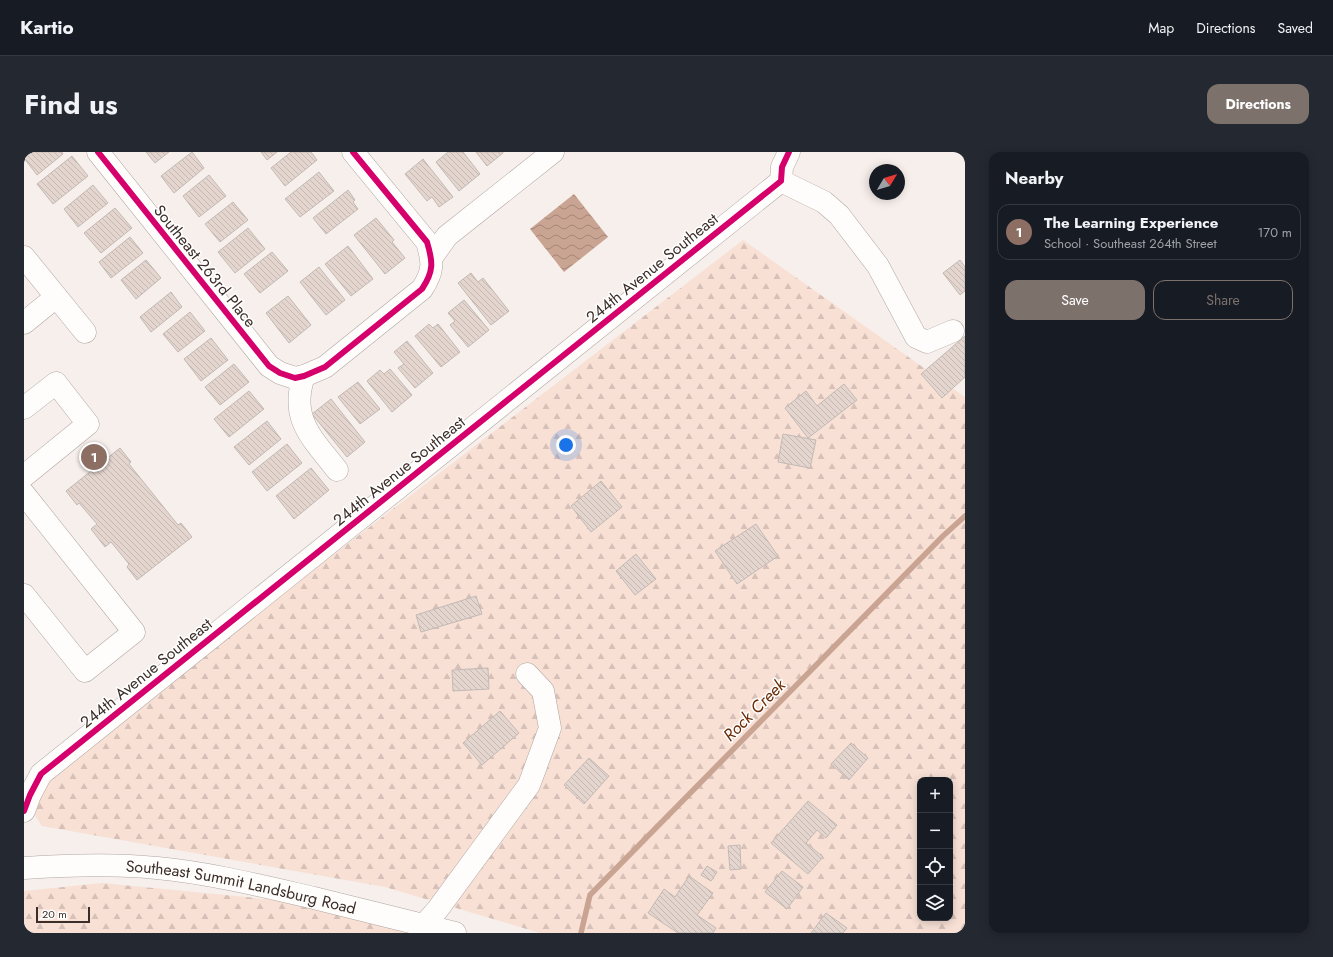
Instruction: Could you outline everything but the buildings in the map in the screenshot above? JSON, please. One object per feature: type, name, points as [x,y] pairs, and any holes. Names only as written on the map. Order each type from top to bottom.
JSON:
[{"type":"street","name":"Southeast 263rd Place","points":[[98,152],[269,366],[280,373],[295,378],[304,376]]},
{"type":"street","points":[[338,470],[303,424],[299,409],[300,388],[304,376],[325,367],[422,290],[430,277],[432,257],[427,242],[420,232],[353,152]]},
{"type":"street","points":[[432,257],[447,236],[553,152]]},
{"type":"street","points":[[789,152],[782,167],[781,181],[824,202],[839,215],[878,266],[916,337],[927,342],[953,331]]},
{"type":"street","name":"244th Avenue Southeast","points":[[24,812],[30,795],[41,774],[781,181]]},
{"type":"street","points":[[24,257],[85,332]]},
{"type":"street","points":[[24,323],[56,297]]},
{"type":"street","points":[[24,408],[56,384],[88,424],[24,476]]},
{"type":"street","points":[[24,494],[134,632],[85,671],[24,595]]},
{"type":"street","points":[[424,925],[438,909],[529,785],[550,728],[542,691],[527,674]]},
{"type":"street","points":[[24,858],[24,868]]},
{"type":"street","name":"Southeast Summit Landsburg Road","points":[[24,868],[78,864],[157,868],[225,878],[455,933]]},
{"type":"green space","points":[[743,240],[965,397],[965,933],[540,933],[385,887],[42,826],[32,811],[52,771]]},
{"type":"green space","points":[[102,883],[316,904],[421,933],[24,933],[24,891]]},
{"type":"water","points":[[574,194],[608,237],[564,272],[530,229]]},
{"type":"waterway","name":"Rock Creek","points":[[581,933],[590,895],[943,536],[965,516]]},
{"type":"cycle path","points":[[98,152],[269,366],[280,373],[295,378],[304,376],[325,367],[422,289],[429,277],[431,261],[427,242],[353,152]]},
{"type":"cycle path","points":[[24,811],[30,795],[41,774],[781,181],[782,167],[789,152]]},
{"type":"place","name":"The Learning Experience","points":[[94,457]]}]
